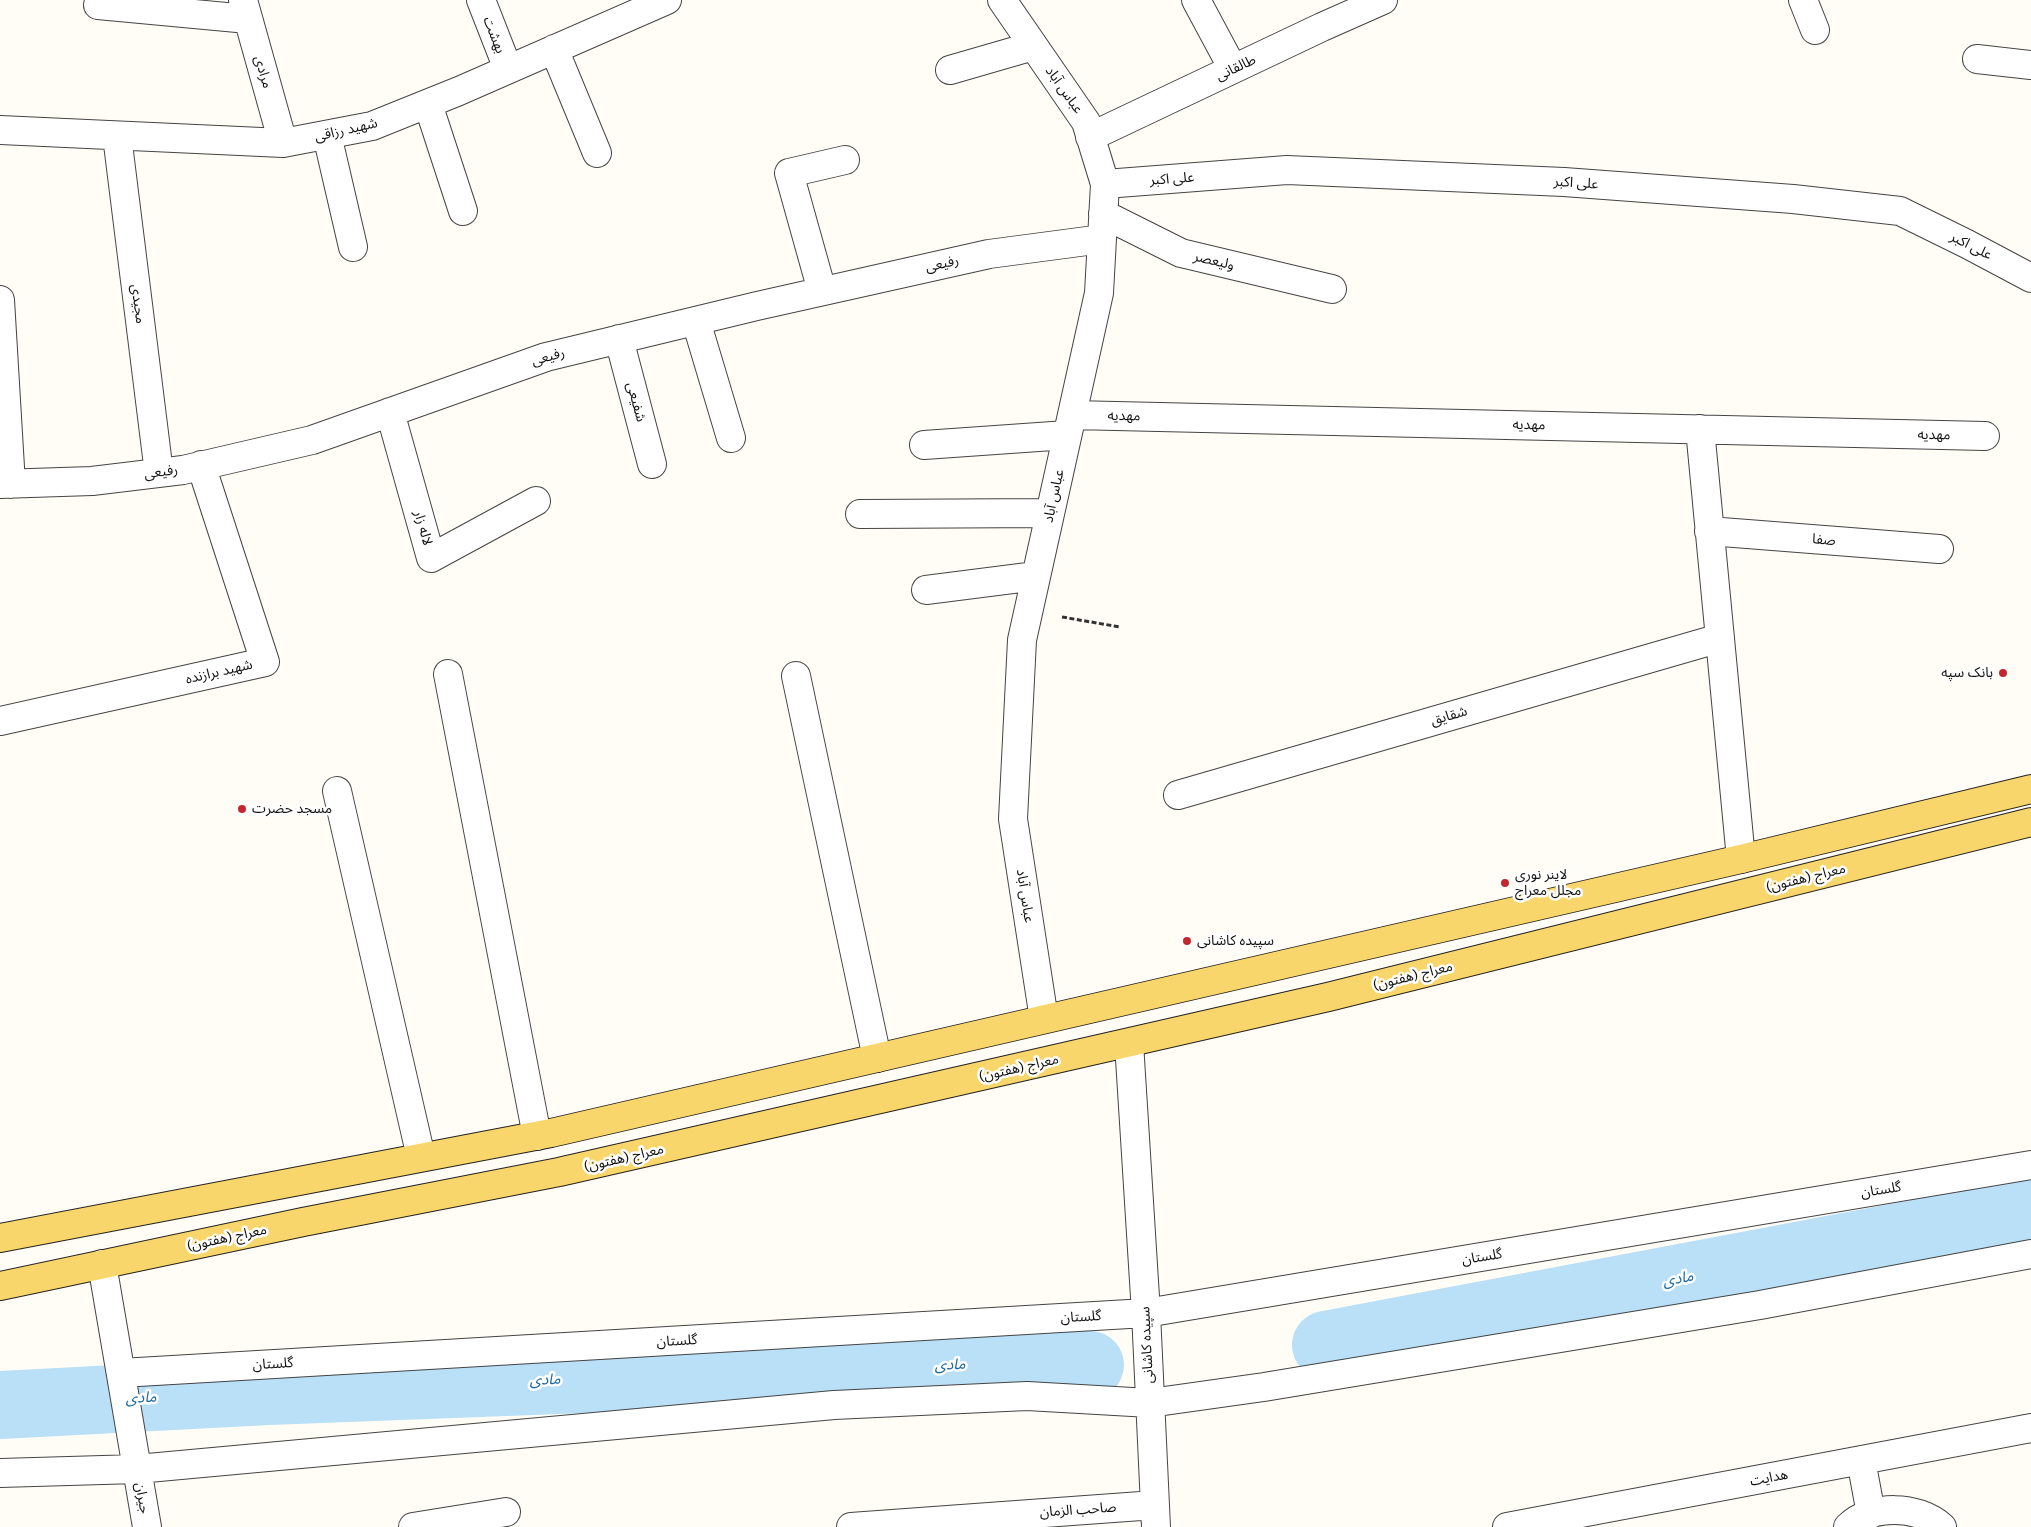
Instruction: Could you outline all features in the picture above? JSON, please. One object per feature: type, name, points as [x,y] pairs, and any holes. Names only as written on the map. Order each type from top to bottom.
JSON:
[{"type":"main road","points":[[0,1238],[537,1136],[1741,859],[2031,789]]},
{"type":"main road","name":"معراج (هفتون)","points":[[0,1286],[303,1222],[559,1172],[1328,998],[2031,822]]},
{"type":"street","name":"بهشت","points":[[481,0],[508,69]]},
{"type":"street","name":"شهید رزاقی","points":[[0,130],[283,143],[326,135],[372,126],[428,104],[667,0]]},
{"type":"street","name":"عباس آباد","points":[[1002,0],[1086,122],[1105,184],[1099,293],[1022,640],[1013,819],[1044,1019]]},
{"type":"street","points":[[1196,0],[1233,69]]},
{"type":"street","name":"طالقانی","points":[[1090,137],[1383,0]]},
{"type":"street","points":[[1803,0],[1815,30]]},
{"type":"street","points":[[98,4],[245,9]]},
{"type":"street","name":"مرادی","points":[[245,9],[283,143]]},
{"type":"street","points":[[950,70],[1033,46]]},
{"type":"street","points":[[554,49],[597,153]]},
{"type":"street","points":[[1978,59],[2031,66]]},
{"type":"street","points":[[428,104],[463,211]]},
{"type":"street","points":[[326,135],[353,247]]},
{"type":"street","name":"مجیدی","points":[[117,136],[159,473]]},
{"type":"street","points":[[822,291],[789,173],[844,160]]},
{"type":"street","name":"علی اکبر","points":[[1105,184],[1287,170],[1564,182],[1793,199],[1900,211],[2031,278]]},
{"type":"street","name":"رفیعی","points":[[5,484],[92,481],[159,473],[312,440],[546,357],[1102,226]]},
{"type":"street","name":"ولیعصر","points":[[1102,226],[1181,253],[1332,289]]},
{"type":"street","points":[[0,300],[5,484]]},
{"type":"street","points":[[696,321],[731,438]]},
{"type":"street","name":"شفیعی","points":[[619,340],[652,464]]},
{"type":"street","name":"لاله زار","points":[[390,412],[431,558],[536,501]]},
{"type":"street","points":[[924,445],[1070,425]]},
{"type":"street","name":"مهدیه","points":[[1070,425],[1700,429],[1985,436]]},
{"type":"street","points":[[1700,429],[1741,859]]},
{"type":"street","name":"شهید برازنده","points":[[0,721],[266,662],[201,465]]},
{"type":"street","points":[[860,514],[1050,513]]},
{"type":"street","name":"صفا","points":[[1709,531],[1939,549]]},
{"type":"street","points":[[926,590],[1036,576]]},
{"type":"street","name":"شقایق","points":[[1178,794],[1720,638]]},
{"type":"street","points":[[448,674],[537,1136]]},
{"type":"street","points":[[796,676],[877,1058]]},
{"type":"street","points":[[337,791],[421,1157]]},
{"type":"street","name":"سپیده کاشانی","points":[[1129,1043],[1146,1313],[1155,1516]]},
{"type":"street","name":"گلستان","points":[[121,1374],[1146,1313],[2031,1165]]},
{"type":"street","points":[[0,1473],[137,1469],[834,1405],[1027,1396],[1150,1403],[1264,1387],[1760,1305],[2031,1254]]},
{"type":"street","name":"جیران","points":[[102,1264],[147,1527]]},
{"type":"street","name":"هدایت","points":[[1507,1527],[2031,1428]]},
{"type":"street","points":[[1861,1460],[1871,1514]]},
{"type":"street","points":[[1848,1527],[1871,1514],[1894,1510],[1917,1513],[1942,1527]]},
{"type":"street","points":[[413,1527],[506,1512]]},
{"type":"street","name":"صاحب الزمان","points":[[851,1527],[1155,1516]]},
{"type":"path","points":[[1029,612],[1120,627]]},
{"type":"waterway","name":"مادی","points":[[1326,1345],[2031,1212]]},
{"type":"waterway","name":"مادی","points":[[0,1405],[268,1391],[1034,1362],[1090,1365]]},
{"type":"place","name":"بانک سپه","points":[[2003,673]]},
{"type":"place","name":"مسجد حضرت","points":[[242,809]]},
{"type":"place","name":"لاینر نوری مجلل معراج","points":[[1505,883]]},
{"type":"place","name":"سپیده کاشانی","points":[[1187,941]]}]
